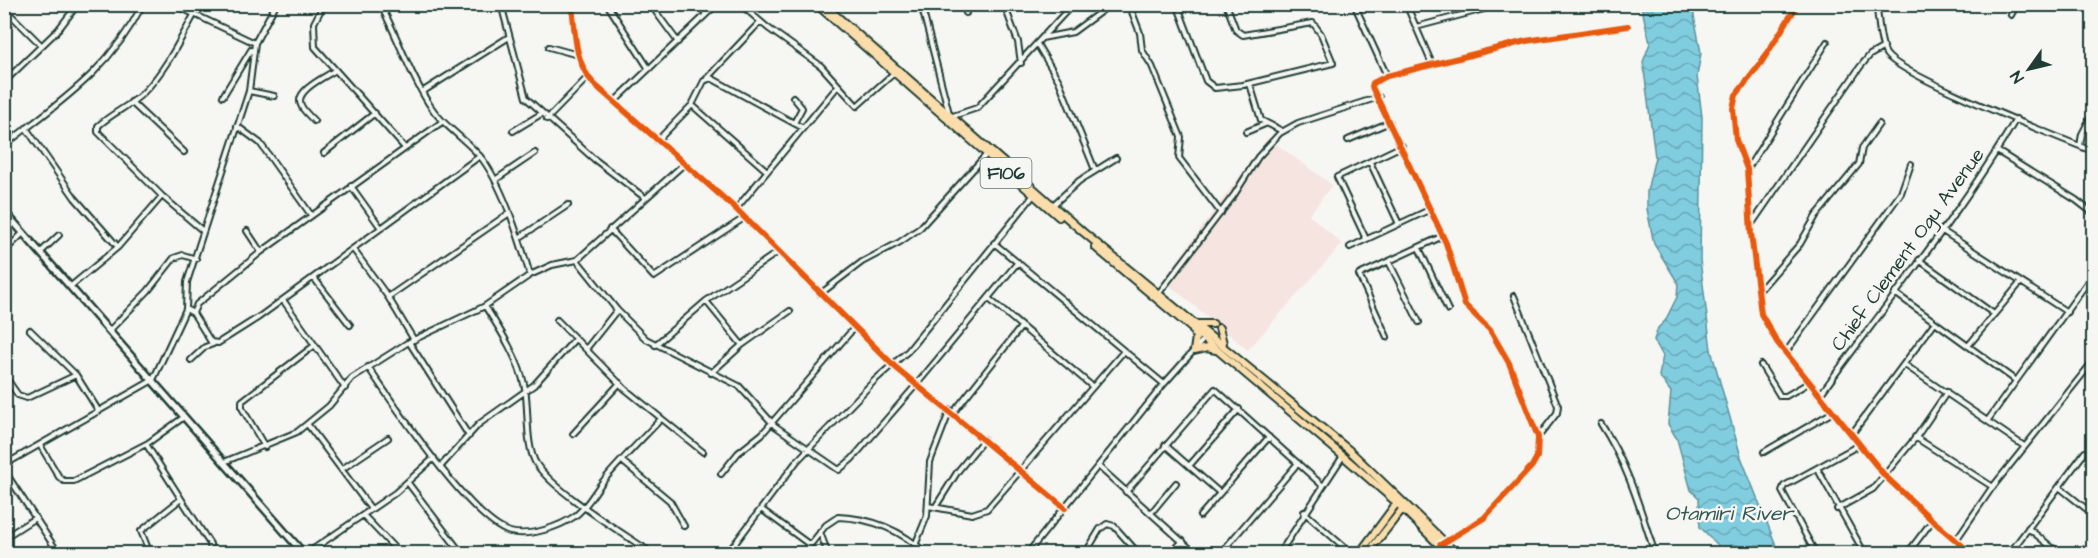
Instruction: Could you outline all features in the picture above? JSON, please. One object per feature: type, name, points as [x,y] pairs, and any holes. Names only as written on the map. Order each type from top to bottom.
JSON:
[{"type":"main road","name":"F106","points":[[816,4],[950,117],[1033,196],[1159,293],[1195,327],[1204,339],[1342,456],[1399,500]]},
{"type":"main road","name":"F106","points":[[826,6],[842,25]]},
{"type":"main road","name":"F106","points":[[896,72],[986,155],[1052,206],[1082,234],[1195,327],[1209,333],[1351,451],[1443,543],[1457,554]]},
{"type":"main road","points":[[4,211],[302,553]]},
{"type":"main road","points":[[1217,350],[1207,348],[1194,351],[1195,327],[1216,326],[1225,346]]},
{"type":"main road","points":[[1359,554],[1399,500]]},
{"type":"main road","points":[[1367,554],[1405,506]]},
{"type":"main road","name":"F106","points":[[1443,543],[1448,554]]},
{"type":"street","points":[[4,82],[42,46],[78,4]]},
{"type":"street","points":[[5,145],[70,95],[96,71],[122,43],[143,4]]},
{"type":"street","points":[[167,4],[255,43]]},
{"type":"street","points":[[4,465],[153,380],[186,309],[187,282],[249,91],[255,43],[276,4]]},
{"type":"street","points":[[324,4],[315,23],[315,47],[334,71],[405,147]]},
{"type":"street","points":[[381,4],[422,92],[442,122],[480,156],[495,180],[519,238],[530,275]]},
{"type":"street","points":[[501,4],[526,98],[547,119],[644,197]]},
{"type":"street","points":[[572,4],[578,55],[588,77],[736,210],[894,366],[1065,508]]},
{"type":"street","points":[[607,4],[649,69]]},
{"type":"street","points":[[650,4],[678,42]]},
{"type":"street","points":[[698,4],[706,14]]},
{"type":"street","points":[[614,102],[717,4]]},
{"type":"street","points":[[740,4],[760,22],[812,58],[857,106],[896,72]]},
{"type":"street","points":[[921,4],[950,117],[977,108],[1021,63],[1073,4]]},
{"type":"street","points":[[963,4],[966,13]]},
{"type":"street","points":[[1004,4],[1017,42],[1021,63]]},
{"type":"street","points":[[1041,39],[1073,32],[1112,4]]},
{"type":"street","points":[[1129,4],[1140,33],[1142,50],[1152,66],[1181,137],[1179,158],[1221,213]]},
{"type":"street","points":[[1177,4],[1210,86],[1215,88],[1250,84],[1333,63],[1315,24],[1308,22],[1243,35],[1236,30],[1226,4]]},
{"type":"street","points":[[1354,4],[1387,76]]},
{"type":"street","points":[[1406,4],[1432,64]]},
{"type":"street","points":[[1416,27],[1503,4]]},
{"type":"street","points":[[1798,4],[1761,63],[1736,95],[1733,108],[1736,140],[1748,169],[1750,225],[1761,314],[1786,352],[1885,476],[1972,554]]},
{"type":"street","points":[[1876,4],[1884,47],[1891,59],[1933,83],[2094,152]]},
{"type":"street","points":[[2011,15],[2017,4]]},
{"type":"street","points":[[4,8],[42,46]]},
{"type":"street","points":[[194,15],[162,69],[142,94],[107,118],[98,126],[98,132],[162,196],[203,231]]},
{"type":"street","points":[[657,141],[692,105],[707,78],[760,22]]},
{"type":"street","points":[[1443,543],[1484,518],[1532,466],[1537,457],[1538,437],[1501,347],[1490,330],[1465,305],[1443,236],[1379,97],[1372,87],[1373,83],[1387,76],[1526,41],[1628,26]]},
{"type":"street","points":[[422,92],[509,37]]},
{"type":"street","points":[[1748,169],[1827,42]]},
{"type":"street","points":[[1037,44],[1059,81],[1095,170]]},
{"type":"street","points":[[549,47],[578,55]]},
{"type":"street","points":[[1750,225],[1860,67],[1870,55],[1884,47]]},
{"type":"street","points":[[223,96],[251,50]]},
{"type":"street","points":[[242,66],[250,72]]},
{"type":"street","points":[[314,121],[301,105],[300,100],[305,91],[334,71]]},
{"type":"street","points":[[547,119],[588,77]]},
{"type":"street","points":[[707,78],[802,128]]},
{"type":"street","points":[[1250,84],[1261,120],[1282,131]]},
{"type":"street","points":[[736,210],[838,86]]},
{"type":"street","points":[[249,91],[274,96]]},
{"type":"street","points":[[793,97],[802,108],[794,123]]},
{"type":"street","points":[[1159,293],[1221,213],[1258,157],[1282,131],[1298,123],[1379,97]]},
{"type":"street","points":[[131,102],[184,152]]},
{"type":"street","points":[[692,105],[767,171]]},
{"type":"street","points":[[2080,146],[2082,134],[2094,111]]},
{"type":"street","points":[[324,153],[375,113]]},
{"type":"street","points":[[513,131],[542,114]]},
{"type":"street","name":"Chief Clement Ogu Avenue","points":[[1820,395],[1941,230],[1997,151],[2016,119]]},
{"type":"street","points":[[193,313],[197,304],[261,252],[442,122]]},
{"type":"street","points":[[1348,140],[1390,122]]},
{"type":"street","points":[[1246,132],[1265,124]]},
{"type":"street","points":[[1757,292],[1800,244],[1816,216],[1859,164],[1863,148],[1879,124]]},
{"type":"street","points":[[237,126],[260,142],[311,215]]},
{"type":"street","points":[[26,129],[75,198],[118,247]]},
{"type":"street","points":[[1366,239],[1337,177],[1402,146]]},
{"type":"street","points":[[1997,151],[2076,200],[2094,214]]},
{"type":"street","points":[[495,180],[535,153]]},
{"type":"street","points":[[820,294],[862,262],[900,242],[920,228],[986,155]]},
{"type":"street","points":[[191,360],[205,347],[214,344],[283,300],[480,156]]},
{"type":"street","points":[[1052,206],[1095,170],[1116,158]]},
{"type":"street","points":[[1370,162],[1399,224]]},
{"type":"street","points":[[224,462],[265,447],[308,424],[345,388],[352,378],[411,341],[484,306],[530,275],[577,260],[644,197],[684,164]]},
{"type":"street","points":[[1786,352],[1901,193],[1911,164]]},
{"type":"street","points":[[351,186],[381,228]]},
{"type":"street","points":[[71,286],[118,247],[162,196]]},
{"type":"street","points":[[727,554],[808,450],[875,380],[894,366],[1033,196]]},
{"type":"street","points":[[519,238],[568,205]]},
{"type":"street","points":[[1350,247],[1431,209]]},
{"type":"street","points":[[388,297],[508,214]]},
{"type":"street","points":[[610,229],[654,277],[744,218]]},
{"type":"street","points":[[1941,230],[2067,312]]},
{"type":"street","points":[[247,231],[261,252]]},
{"type":"street","points":[[4,252],[24,233]]},
{"type":"street","points":[[41,252],[59,235]]},
{"type":"street","points":[[1388,337],[1359,275],[1443,236]]},
{"type":"street","points":[[994,243],[1164,384]]},
{"type":"street","points":[[1419,248],[1448,310]]},
{"type":"street","points":[[353,249],[388,297],[411,341],[469,436]]},
{"type":"street","points":[[655,345],[706,301],[778,252]]},
{"type":"street","points":[[110,330],[148,291],[174,258],[183,255],[196,259]]},
{"type":"street","points":[[577,260],[617,310],[646,339],[739,386],[773,421],[834,468],[843,468],[1018,262]]},
{"type":"street","points":[[1919,260],[1994,314]]},
{"type":"street","points":[[1389,262],[1419,322]]},
{"type":"street","points":[[1988,420],[2094,273]]},
{"type":"street","points":[[314,278],[350,325]]},
{"type":"street","points":[[1968,346],[2021,282]]},
{"type":"street","points":[[1895,293],[2015,380]]},
{"type":"street","points":[[1514,296],[1558,406],[1557,413],[1538,437]]},
{"type":"street","points":[[988,298],[1093,387]]},
{"type":"street","points":[[283,300],[345,388]]},
{"type":"street","points":[[706,301],[742,345]]},
{"type":"street","points":[[484,306],[508,345],[525,391],[531,450],[537,465],[555,484],[654,554]]},
{"type":"street","points":[[186,309],[193,313],[214,344]]},
{"type":"street","points":[[585,350],[617,310]]},
{"type":"street","points":[[711,373],[742,345],[790,311]]},
{"type":"street","points":[[557,320],[585,350],[660,420],[703,452]]},
{"type":"street","points":[[1851,435],[1935,322]]},
{"type":"street","points":[[916,543],[925,524],[930,462],[952,412],[1021,327]]},
{"type":"street","points":[[721,474],[738,453],[762,434],[854,328]]},
{"type":"street","points":[[30,330],[76,375],[98,410]]},
{"type":"street","points":[[1027,554],[1164,384],[1209,333]]},
{"type":"street","points":[[441,466],[479,424],[534,385],[575,339]]},
{"type":"street","points":[[265,447],[242,408],[242,401],[315,345]]},
{"type":"street","points":[[928,506],[979,513],[992,504],[1124,351]]},
{"type":"street","points":[[1956,540],[2024,446],[2094,360]]},
{"type":"street","points":[[1761,365],[1780,396],[1786,396],[1810,382]]},
{"type":"street","points":[[1905,365],[2024,446]]},
{"type":"street","points":[[368,367],[434,458],[483,514],[509,532],[527,533],[572,518],[660,420]]},
{"type":"street","points":[[4,375],[18,395],[27,398],[76,375]]},
{"type":"street","points":[[573,434],[620,383]]},
{"type":"street","points":[[1126,492],[1213,389],[1220,392],[1322,484]]},
{"type":"street","points":[[1837,509],[1873,489],[1915,437],[1947,392]]},
{"type":"street","points":[[1189,466],[1239,409]]},
{"type":"street","points":[[1764,452],[1833,412]]},
{"type":"street","points":[[40,445],[59,477],[64,481],[74,481],[146,444],[184,417]]},
{"type":"street","points":[[308,424],[371,509]]},
{"type":"street","points":[[1601,424],[1620,456],[1636,492],[1655,554]]},
{"type":"street","points":[[1200,516],[1269,436]]},
{"type":"street","points":[[1915,437],[1993,487]]},
{"type":"street","points":[[342,469],[388,438]]},
{"type":"street","points":[[936,506],[958,471],[984,440]]},
{"type":"street","points":[[146,444],[210,544],[212,551],[208,554]]},
{"type":"street","points":[[1165,445],[1220,493]]},
{"type":"street","points":[[1816,554],[1782,491],[1784,486],[1859,445]]},
{"type":"street","points":[[2009,554],[2085,452],[2094,452]]},
{"type":"street","points":[[1279,554],[1342,456]]},
{"type":"street","points":[[302,553],[363,515],[408,483],[434,458]]},
{"type":"street","points":[[622,461],[670,501],[684,526]]},
{"type":"street","points":[[1220,554],[1298,463]]},
{"type":"street","points":[[1098,466],[1196,554]]},
{"type":"street","points":[[1816,468],[1837,509],[1865,554]]},
{"type":"street","points":[[4,470],[58,554]]},
{"type":"street","points":[[408,483],[462,554]]},
{"type":"street","points":[[1151,513],[1176,483]]},
{"type":"street","points":[[2059,487],[2094,515]]},
{"type":"street","points":[[150,554],[141,531],[181,499]]},
{"type":"street","points":[[761,509],[810,545]]},
{"type":"street","points":[[1304,512],[1352,554]]},
{"type":"street","points":[[363,515],[399,554]]},
{"type":"street","points":[[803,554],[831,520],[838,517],[849,517],[894,529],[916,543],[927,554]]},
{"type":"street","points":[[4,538],[35,518]]},
{"type":"street","points":[[1907,554],[1932,520]]},
{"type":"street","points":[[1085,554],[1100,529],[1107,524],[1114,526],[1140,554]]},
{"type":"street","points":[[2028,528],[2060,554]]},
{"type":"street","points":[[820,532],[828,554]]},
{"type":"street","points":[[1170,554],[1183,541]]},
{"type":"street","points":[[637,554],[642,546]]},
{"type":"street","points":[[1957,554],[1963,546]]},
{"type":"street","points":[[1283,548],[1290,554]]},
{"type":"shaded area","points":[[1268,138],[1332,185],[1309,215],[1342,244],[1248,350],[1163,280]]},
{"type":"water","name":"Otamiri River","points":[[1641,5],[1692,5],[1701,53],[1697,76],[1702,117],[1700,260],[1711,350],[1741,457],[1779,553],[1719,553],[1718,545],[1700,527],[1699,498],[1691,490],[1677,439],[1668,424],[1671,392],[1659,376],[1663,356],[1654,340],[1658,328],[1665,321],[1677,297],[1678,283],[1654,244],[1647,209],[1647,191],[1655,157],[1643,62],[1650,43]]},
{"type":"cycle path","points":[[572,4],[579,57],[587,76],[594,84],[736,209],[894,366],[1065,508]]},
{"type":"cycle path","points":[[1798,4],[1761,63],[1736,95],[1733,108],[1736,140],[1747,169],[1751,233],[1761,314],[1777,342],[1885,476],[1972,554]]},
{"type":"cycle path","points":[[1440,545],[1484,518],[1532,466],[1537,457],[1538,437],[1509,363],[1490,330],[1465,305],[1446,243],[1372,87],[1373,83],[1387,76],[1526,41],[1628,26]]}]
